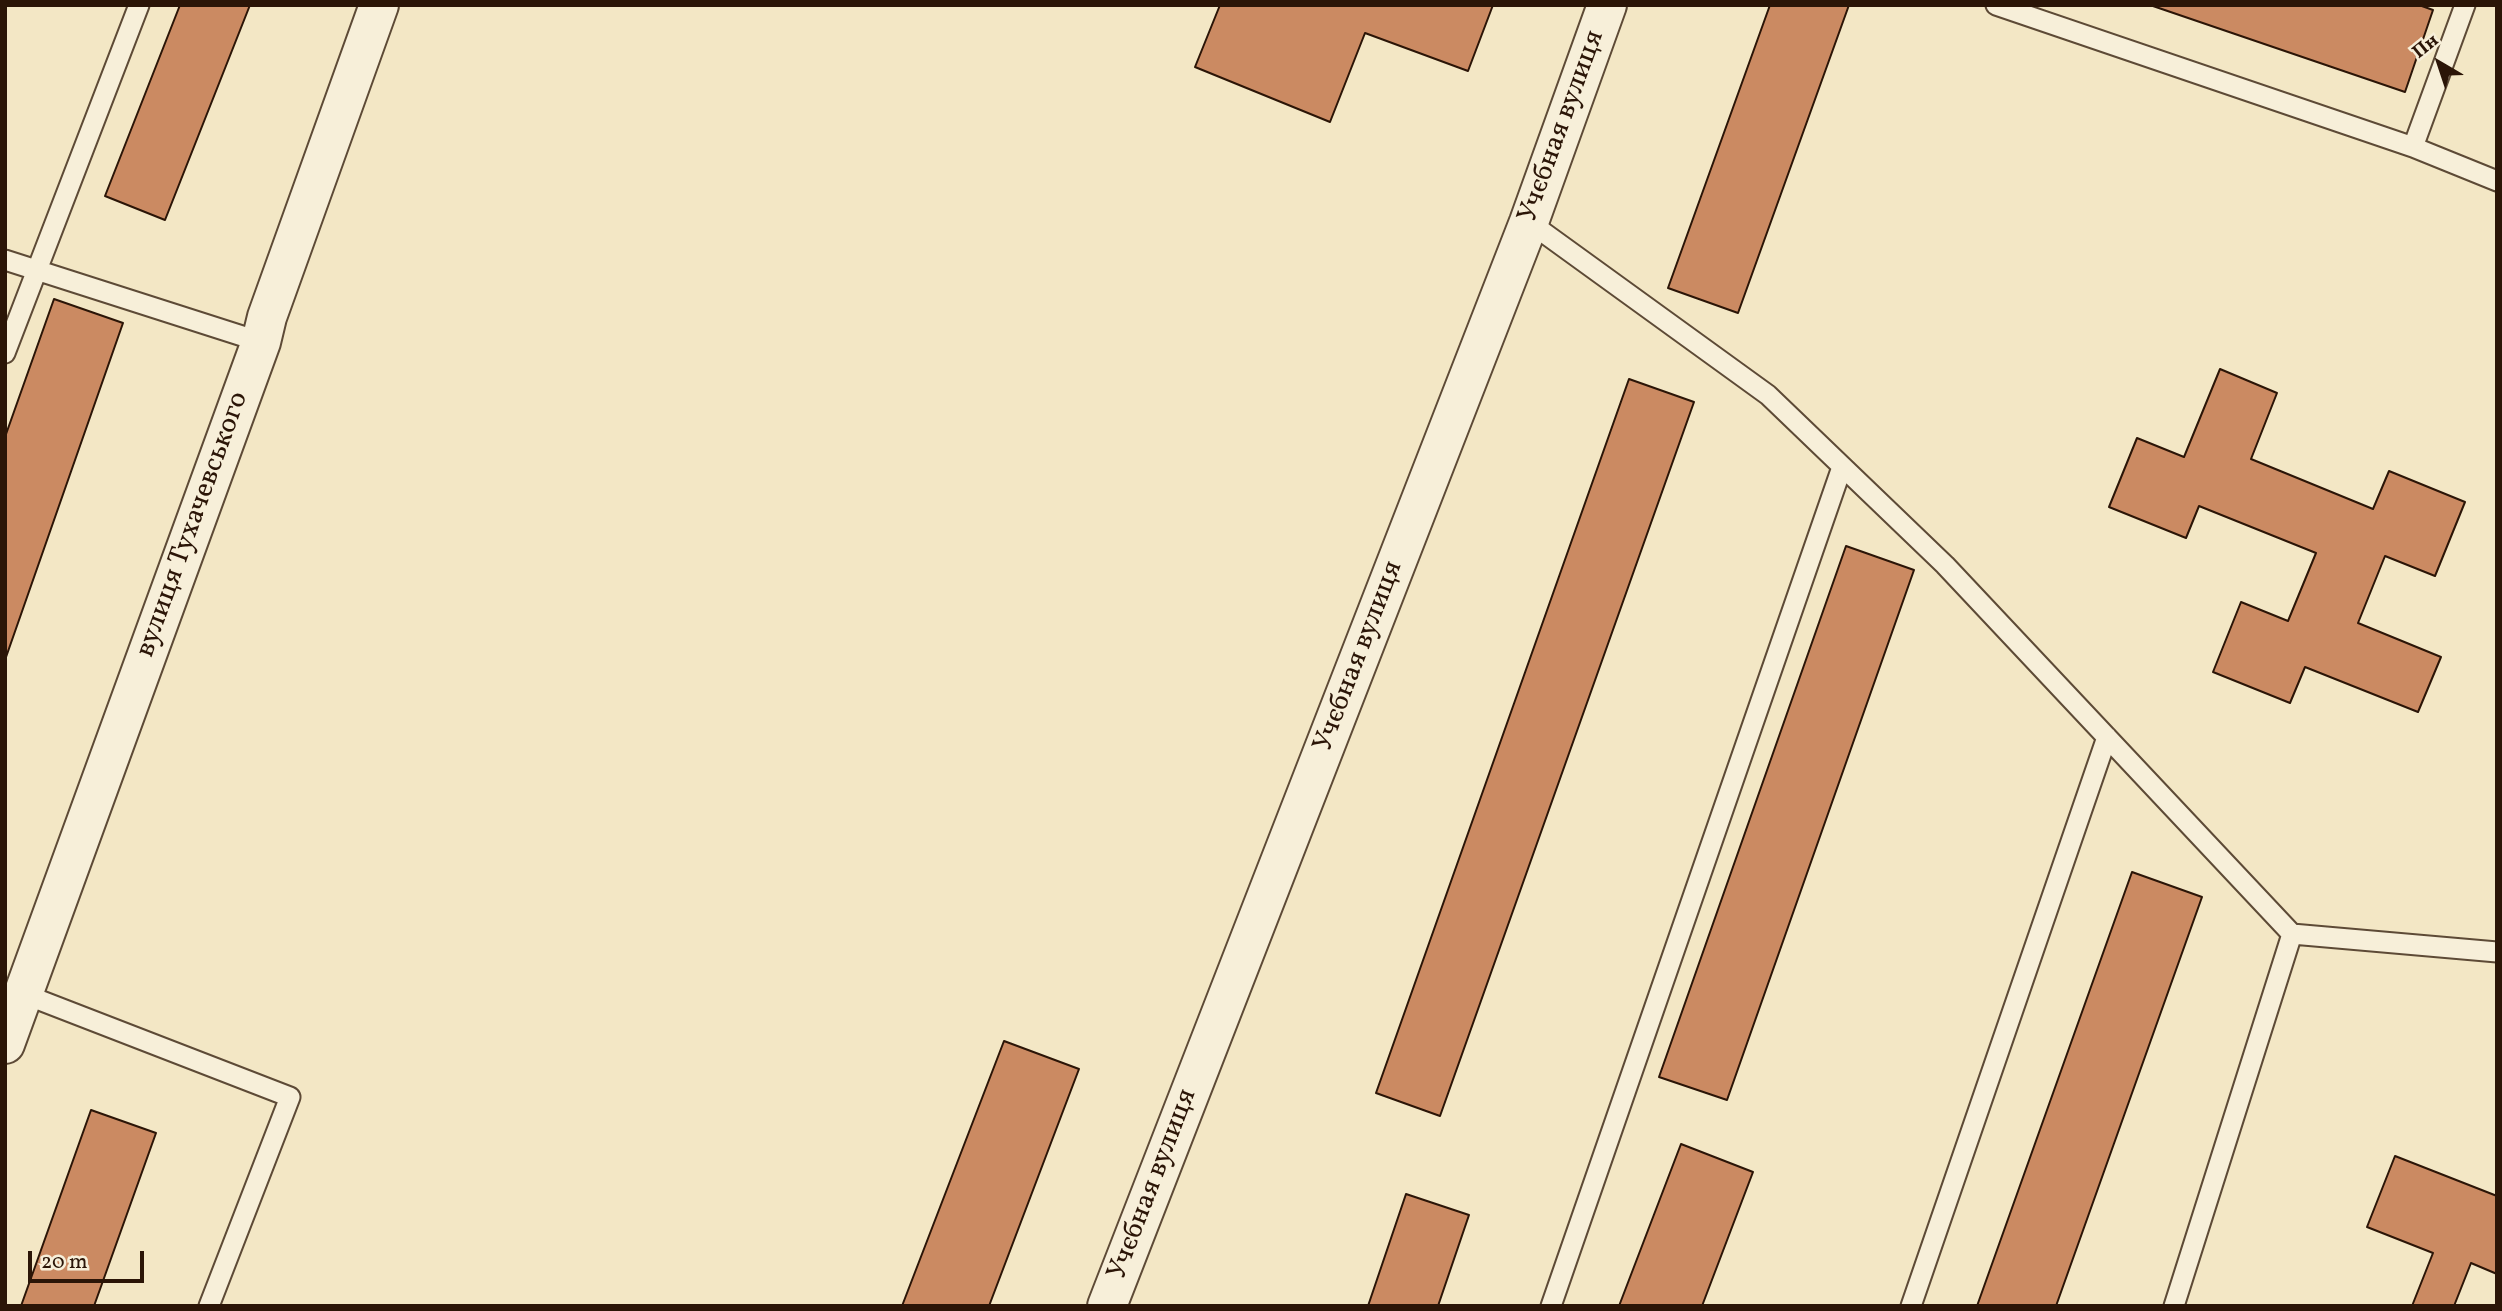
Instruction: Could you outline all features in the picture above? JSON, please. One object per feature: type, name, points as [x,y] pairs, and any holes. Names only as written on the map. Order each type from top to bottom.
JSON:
[{"type":"street","name":"вулиця Тухачевського","points":[[5,1044],[14,990],[261,342],[271,304],[379,5]]},
{"type":"street","name":"Учєбная вулиця","points":[[1107,1306],[1529,222],[1607,5]]},
{"type":"lane","points":[[5,353],[139,5]]},
{"type":"lane","points":[[1996,5],[2413,147],[2497,181]]},
{"type":"lane","points":[[2413,147],[2466,5]]},
{"type":"lane","points":[[1529,222],[1768,395],[1945,565],[2292,934],[2497,952]]},
{"type":"lane","points":[[5,260],[261,342]]},
{"type":"lane","points":[[1551,1306],[1842,467]]},
{"type":"lane","points":[[1911,1306],[2107,737]]},
{"type":"lane","points":[[2174,1306],[2292,934]]},
{"type":"lane","points":[[14,990],[290,1097],[209,1306]]},
{"type":"building","points":[[180,5],[250,5],[165,220],[105,196]]},
{"type":"building","points":[[1220,5],[1493,5],[1468,71],[1365,33],[1330,122],[1195,67]]},
{"type":"building","points":[[1770,5],[1849,5],[1738,313],[1668,288]]},
{"type":"building","points":[[2150,5],[2419,5],[2433,10],[2405,92]]},
{"type":"building","points":[[54,299],[123,323],[5,660],[5,437]]},
{"type":"building","points":[[2220,369],[2277,393],[2251,459],[2373,509],[2389,471],[2465,502],[2435,576],[2385,556],[2358,623],[2441,657],[2418,712],[2305,667],[2290,703],[2213,672],[2241,602],[2288,621],[2316,553],[2199,506],[2186,538],[2109,507],[2137,438],[2184,457]]},
{"type":"building","points":[[1629,379],[1694,402],[1440,1116],[1376,1093]]},
{"type":"building","points":[[1846,546],[1914,570],[1727,1100],[1659,1077]]},
{"type":"building","points":[[2132,872],[2202,897],[2056,1306],[1977,1306]]},
{"type":"building","points":[[1004,1041],[1079,1069],[989,1306],[902,1306]]},
{"type":"building","points":[[91,1110],[156,1133],[94,1306],[21,1306]]},
{"type":"building","points":[[1681,1144],[1753,1172],[1702,1306],[1619,1306]]},
{"type":"building","points":[[2395,1156],[2497,1196],[2497,1274],[2471,1263],[2454,1306],[2412,1306],[2433,1253],[2367,1227]]},
{"type":"building","points":[[1406,1194],[1469,1215],[1438,1306],[1368,1306]]}]
